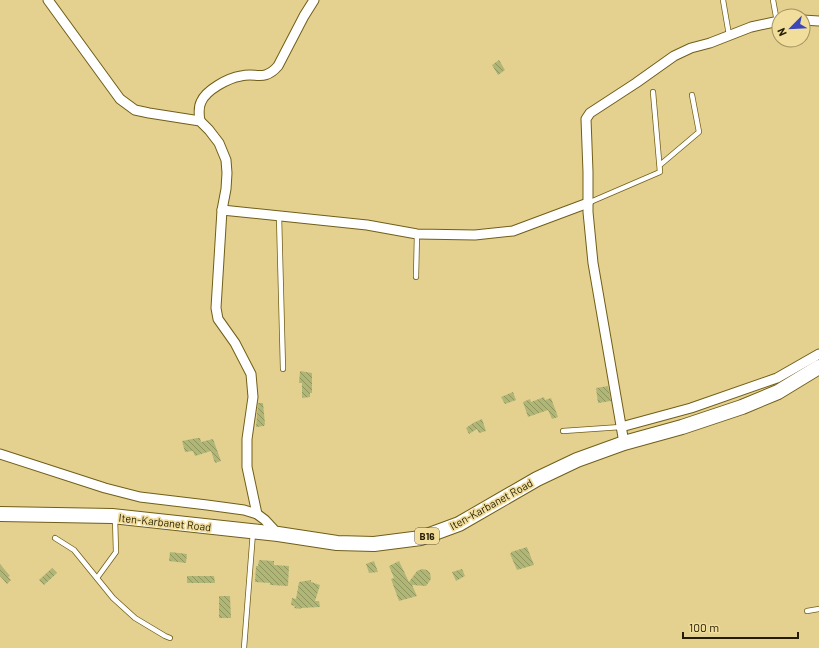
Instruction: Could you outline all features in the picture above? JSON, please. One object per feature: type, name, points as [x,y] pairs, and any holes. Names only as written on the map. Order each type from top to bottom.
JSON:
[{"type":"main road","name":"Iten-Karbanet Road","points":[[0,514],[115,516],[278,534],[337,543],[374,544],[421,538],[459,524],[536,479],[577,460],[624,443],[682,428],[742,407],[778,392],[819,367]]},
{"type":"street","points":[[48,0],[110,87],[123,102],[135,110],[200,121],[209,130],[219,144],[226,160],[226,189],[222,210],[216,308],[218,319],[235,343],[251,374],[252,397],[247,439],[247,467],[257,514]]},
{"type":"street","points":[[200,121],[199,110],[201,102],[206,94],[228,80],[242,75],[254,76],[269,74],[278,66],[314,0]]},
{"type":"street","points":[[624,443],[593,263],[588,203],[586,119],[590,113],[674,56],[691,48],[729,36],[751,27],[771,23]]},
{"type":"street","points":[[222,210],[366,225],[417,234],[475,235],[513,231],[588,203]]},
{"type":"street","points":[[621,427],[691,408],[777,378],[819,354]]},
{"type":"street","points":[[0,454],[105,488],[140,497],[244,510],[257,514],[278,534]]},
{"type":"lane","points":[[723,0],[729,36]]},
{"type":"lane","points":[[588,203],[660,172],[653,92]]},
{"type":"lane","points":[[660,165],[699,132],[692,94]]},
{"type":"lane","points":[[279,216],[283,369]]},
{"type":"lane","points":[[416,277],[417,234]]},
{"type":"lane","points":[[563,431],[621,427]]},
{"type":"lane","points":[[97,578],[116,552],[115,516]]},
{"type":"lane","points":[[244,648],[253,531]]},
{"type":"lane","points":[[55,538],[74,550],[113,598],[135,618],[170,638]]},
{"type":"lane","points":[[807,611],[819,608]]},
{"type":"building","points":[[499,60],[505,70],[498,75],[492,65]]},
{"type":"building","points":[[300,371],[312,373],[312,393],[310,393],[310,397],[302,398],[302,383],[299,383]]},
{"type":"building","points":[[608,386],[611,401],[598,403],[596,388]]},
{"type":"building","points":[[513,392],[516,400],[505,404],[501,397]]},
{"type":"building","points":[[544,397],[545,400],[551,398],[558,417],[552,419],[548,410],[528,417],[523,402],[530,399],[531,402]]},
{"type":"building","points":[[258,403],[263,403],[265,424],[264,426],[256,427]]},
{"type":"building","points":[[482,419],[486,431],[479,433],[477,429],[469,434],[466,428]]},
{"type":"building","points":[[200,438],[201,442],[213,439],[221,461],[215,463],[211,451],[195,456],[193,451],[185,452],[182,441]]},
{"type":"building","points":[[527,547],[534,565],[517,570],[510,554],[511,552]]},
{"type":"building","points":[[170,552],[187,554],[186,563],[169,561]]},
{"type":"building","points":[[259,560],[274,561],[274,565],[289,566],[288,586],[255,582],[256,566],[258,566]]},
{"type":"building","points":[[374,561],[378,572],[369,573],[366,564]]},
{"type":"building","points":[[399,561],[409,582],[417,571],[422,569],[427,570],[430,573],[431,579],[426,586],[412,585],[417,596],[399,601],[391,579],[394,578],[389,566]]},
{"type":"building","points":[[0,564],[10,576],[8,577],[11,580],[7,584],[0,576]]},
{"type":"building","points":[[52,568],[57,573],[44,585],[39,580]]},
{"type":"building","points":[[462,569],[465,576],[456,581],[452,572]]},
{"type":"building","points":[[187,576],[214,576],[215,583],[187,583]]},
{"type":"building","points":[[311,580],[311,582],[320,585],[315,601],[319,601],[320,607],[301,609],[294,608],[295,606],[291,605],[292,598],[296,599],[299,582]]},
{"type":"building","points":[[219,596],[230,596],[231,618],[219,618]]}]
